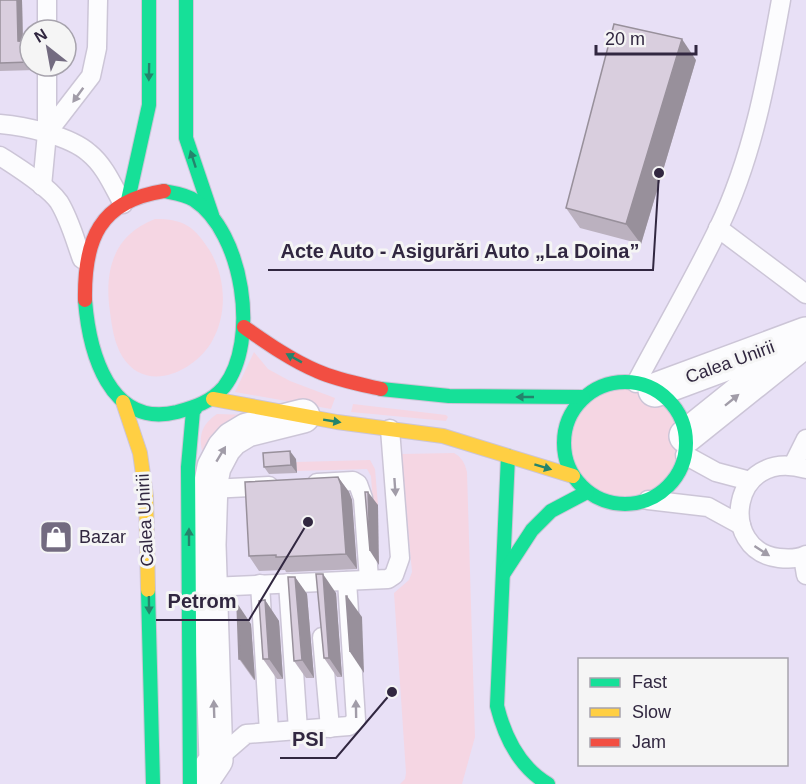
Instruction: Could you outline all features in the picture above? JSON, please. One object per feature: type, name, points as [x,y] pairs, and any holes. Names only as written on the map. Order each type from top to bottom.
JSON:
[{"type":"main road","points":[[126,202],[149,105],[149,0]]},
{"type":"main road","points":[[186,0],[186,138],[212,215]]},
{"type":"main road","points":[[164,191],[182,194],[197,201],[212,215],[225,231],[232,248],[243,300],[244,327],[239,356],[227,381],[213,399],[195,409],[171,414],[148,414],[136,410],[123,402],[110,388],[97,364],[90,339],[85,306],[84,267],[92,237],[111,211],[145,193],[164,191]]},
{"type":"main road","points":[[244,327],[319,371],[372,387],[432,396],[583,398]]},
{"type":"main road","points":[[617,382],[645,386],[670,401],[681,417],[685,446],[678,474],[665,489],[648,500],[627,505],[606,502],[587,492],[573,476],[566,461],[563,443],[565,426],[572,411],[583,398],[599,387],[617,382]]},
{"type":"main road","points":[[213,399],[303,416],[443,436],[573,476]]},
{"type":"main road","name":"Calea Unirii","points":[[123,402],[140,453],[146,495],[153,784]]},
{"type":"main road","points":[[190,784],[188,467],[195,409]]},
{"type":"main road","points":[[508,456],[496,706],[503,731],[515,752],[530,771],[548,784]]},
{"type":"main road","points":[[504,573],[532,530],[551,511],[587,492]]},
{"type":"street","name":"Calea Unirii","points":[[645,386],[806,334]]},
{"type":"street","name":"Calea Unirii","points":[[685,446],[806,340]]},
{"type":"street","points":[[208,772],[210,489],[213,467],[232,439],[247,430],[303,416]]},
{"type":"lane","points":[[47,0],[47,18]]},
{"type":"lane","points":[[47,133],[91,76],[97,48],[98,0]]},
{"type":"lane","points":[[645,386],[718,228],[754,130],[781,0]]},
{"type":"lane","points":[[42,186],[47,133],[47,78]]},
{"type":"lane","points":[[0,124],[47,133],[89,152],[126,202]]},
{"type":"lane","points":[[0,156],[58,200],[70,222],[84,267]]},
{"type":"lane","points":[[718,228],[806,294]]},
{"type":"lane","points":[[210,587],[288,583],[318,591],[347,580],[388,579],[394,575],[400,558],[390,429]]},
{"type":"lane","points":[[805,562],[772,558],[758,550],[747,539],[741,525],[739,510],[742,494],[750,481],[762,471],[777,466],[799,467],[806,439]]},
{"type":"lane","points":[[685,446],[716,472],[750,481]]},
{"type":"lane","points":[[210,489],[345,481],[358,484],[363,493],[369,579]]},
{"type":"lane","points":[[648,500],[708,507],[741,525]]},
{"type":"lane","points":[[208,772],[246,734],[349,726],[356,720],[347,580]]},
{"type":"lane","points":[[288,583],[298,730]]},
{"type":"lane","points":[[260,584],[268,732]]},
{"type":"lane","points":[[321,619],[330,728]]},
{"type":"shaded area","points":[[0,0],[806,0],[806,784],[0,784]]},
{"type":"shaded area","points":[[155,219],[174,220],[199,235],[215,262],[223,297],[220,321],[211,343],[203,354],[181,370],[168,375],[155,376],[143,374],[132,368],[122,356],[114,334],[108,297],[114,256],[129,235]]},
{"type":"shaded area","points":[[254,352],[268,369],[290,381],[335,398],[331,409],[235,392]]},
{"type":"shaded area","points":[[625,386],[647,390],[666,402],[678,421],[682,443],[678,465],[666,484],[647,496],[625,500],[603,496],[584,484],[572,465],[568,443],[572,421],[584,402],[603,390]]},
{"type":"shaded area","points":[[353,404],[448,417],[446,421],[351,412]]},
{"type":"shaded area","points":[[217,414],[249,415],[206,466],[201,444],[202,431]]},
{"type":"shaded area","points":[[454,453],[463,461],[467,472],[475,737],[462,784],[400,784],[405,779],[406,773],[394,593],[409,580],[412,572],[401,454]]},
{"type":"shaded area","points":[[370,460],[375,469],[378,505],[373,505],[371,476],[367,469],[297,471],[296,462]]},
{"type":"building","points":[[0,0],[17,0],[18,62],[0,63]]},
{"type":"building","points":[[614,24],[682,39],[626,224],[566,208]]},
{"type":"building","points":[[290,451],[291,465],[264,467],[263,453]]},
{"type":"building","points":[[338,477],[341,485],[346,554],[249,556],[245,482]]},
{"type":"building","points":[[365,492],[368,492],[370,551]]},
{"type":"building","points":[[316,574],[323,574],[329,658],[324,658]]},
{"type":"building","points":[[288,577],[295,577],[302,660],[294,661]]},
{"type":"building","points":[[346,596],[347,596],[350,652]]},
{"type":"building","points":[[265,600],[269,659],[263,659],[259,601]]},
{"type":"building","points":[[237,603],[240,659],[239,659]]},
{"type":"traffic: fast","points":[[128,200],[149,105],[149,0]]},
{"type":"traffic: fast","points":[[186,0],[186,138],[212,215]]},
{"type":"traffic: fast","points":[[85,300],[87,320],[98,362],[107,382],[119,397],[134,409],[154,414],[177,412],[208,400],[224,387],[235,367],[241,343],[243,316],[241,288],[235,261],[224,236],[211,215],[191,198],[164,191]]},
{"type":"traffic: fast","points":[[625,382],[648,387],[659,392],[668,400],[676,409],[681,420],[686,443],[681,466],[676,477],[668,486],[659,494],[648,499],[625,504],[602,499],[591,494],[582,486],[574,477],[569,466],[564,443],[569,420],[574,409],[582,400],[591,392],[602,387],[625,382]]},
{"type":"traffic: fast","points":[[381,389],[449,396],[583,397]]},
{"type":"traffic: fast","points":[[190,784],[188,467],[195,409]]},
{"type":"traffic: fast","points":[[508,456],[497,706],[504,729],[515,751],[529,769],[548,784]]},
{"type":"traffic: fast","points":[[504,573],[532,530],[551,511],[587,492]]},
{"type":"traffic: fast","points":[[148,590],[153,784]]},
{"type":"traffic: slow","points":[[213,399],[337,422],[443,436],[573,476]]},
{"type":"traffic: slow","points":[[123,402],[140,453],[146,496],[148,590]]},
{"type":"traffic: jam","points":[[85,300],[88,259],[92,242],[100,227],[110,214],[124,204],[142,196],[164,191]]},
{"type":"traffic: jam","points":[[244,327],[307,367],[340,379],[381,389]]},
{"type":"place","name":"Acte Auto - Asigurări Auto „La Doina”","points":[[659,173]]},
{"type":"place","name":"Petrom","points":[[308,522]]},
{"type":"place","name":"Bazar","points":[[56,537]]},
{"type":"place","name":"PSI","points":[[392,692]]}]
